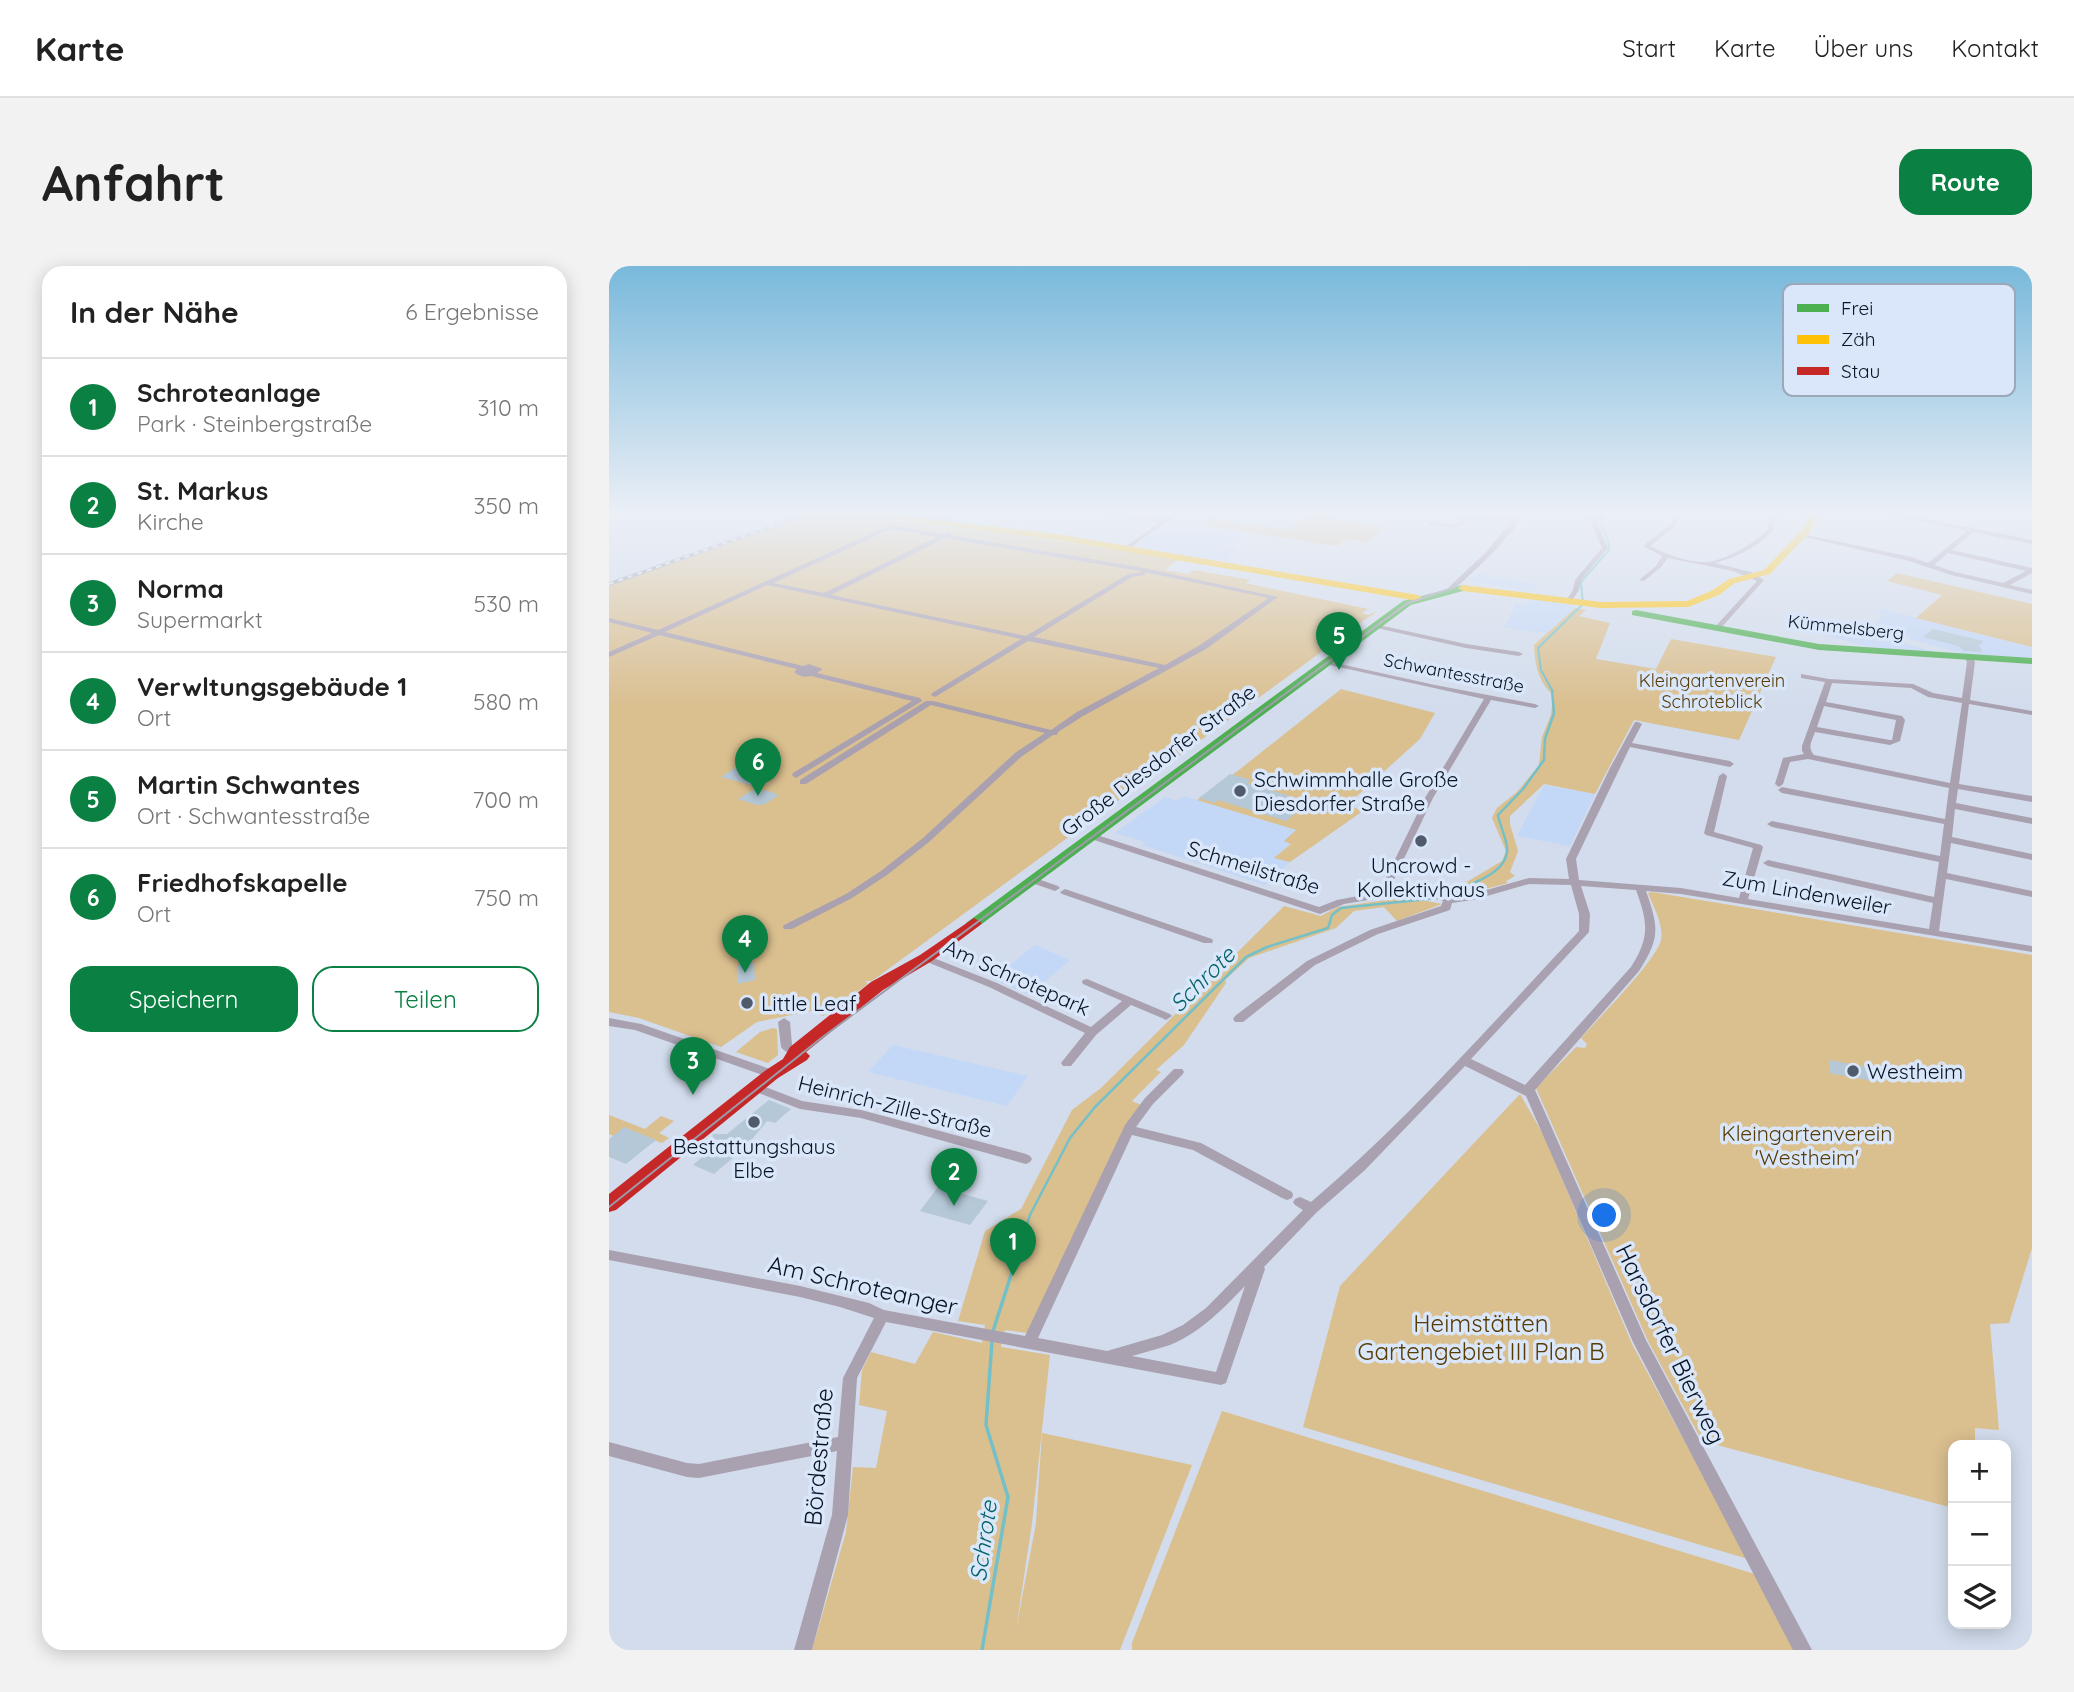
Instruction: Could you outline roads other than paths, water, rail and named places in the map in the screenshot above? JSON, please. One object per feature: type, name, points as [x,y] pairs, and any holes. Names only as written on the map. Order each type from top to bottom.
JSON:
[{"type":"main road","points":[[1301,577],[1418,598],[1450,589],[1485,588],[1579,603],[1618,606],[1688,604],[1715,593],[1732,581],[1754,577]]},
{"type":"main road","name":"Große Diesdorfer Straße","points":[[609,1205],[912,963],[926,958],[1374,626],[1403,605],[1418,598]]},
{"type":"main road","name":"Kümmelsberg","points":[[1618,606],[1636,613],[1819,647],[2032,661]]},
{"type":"street","points":[[609,655],[780,577]]},
{"type":"street","points":[[825,595],[860,577]]},
{"type":"street","points":[[796,775],[1027,639],[1121,577]]},
{"type":"street","points":[[788,927],[849,896],[884,873],[926,840],[1018,755],[1080,713],[1203,647],[1275,597],[1176,577]]},
{"type":"street","points":[[1450,589],[1463,577]]},
{"type":"street","points":[[1579,603],[1576,590],[1580,577]]},
{"type":"street","points":[[1642,580],[1646,577]]},
{"type":"street","points":[[1728,577],[1732,581]]},
{"type":"street","points":[[1718,628],[1761,581],[1762,577]]},
{"type":"street","points":[[1964,577],[2032,592]]},
{"type":"street","points":[[2003,586],[2020,577]]},
{"type":"street","points":[[766,583],[1164,667]]},
{"type":"street","points":[[609,620],[800,668],[799,673],[815,672],[1057,730]]},
{"type":"street","points":[[1374,626],[1466,646],[1519,654]]},
{"type":"street","points":[[1934,933],[1971,662],[1968,657]]},
{"type":"street","name":"Schwantesstraße","points":[[1325,662],[1408,682],[1535,706]]},
{"type":"street","points":[[1804,676],[1829,681],[1913,686],[1930,695],[2032,713]]},
{"type":"street","points":[[1810,756],[1805,749],[1829,681]]},
{"type":"street","points":[[1382,895],[1429,798],[1489,697]]},
{"type":"street","points":[[803,782],[928,699]]},
{"type":"street","points":[[1812,729],[1889,743],[1896,741],[1901,720],[1898,717],[1820,703]]},
{"type":"street","points":[[1574,882],[1571,859],[1638,724]]},
{"type":"street","points":[[1626,744],[1730,764]]},
{"type":"street","points":[[1949,822],[1781,787],[1786,760],[1810,756],[1826,762],[2032,799]]},
{"type":"street","points":[[1723,776],[1709,832],[1718,837],[1753,843],[1758,847],[1743,901]]},
{"type":"street","points":[[1951,805],[2032,821]]},
{"type":"street","points":[[1772,824],[1943,860]]},
{"type":"street","name":"Schmeilstraße","points":[[1091,836],[1320,911],[1341,902],[1382,895],[1425,893],[1444,899]]},
{"type":"street","points":[[1946,839],[2032,857]]},
{"type":"street","points":[[1768,863],[1938,901]]},
{"type":"street","points":[[1941,875],[2032,894]]},
{"type":"street","points":[[1032,880],[1208,942]]},
{"type":"street","name":"Zum Lindenweiler","points":[[1444,899],[1476,897],[1526,881],[1640,887],[1743,901],[2032,949]]},
{"type":"street","name":"Am Schroteanger","points":[[609,1255],[833,1299],[876,1309],[882,1315],[1221,1379],[1259,1266],[1299,1202],[1367,1162],[1585,931],[1574,882]]},
{"type":"street","points":[[1465,1061],[1528,1090],[1635,969],[1646,953],[1652,939],[1652,922],[1640,887]]},
{"type":"street","points":[[1239,1018],[1311,963],[1374,932],[1446,908],[1444,899]]},
{"type":"street","name":"Am Schrotepark","points":[[926,958],[993,985],[1091,1032]]},
{"type":"street","name":"Am Schrotepark","points":[[1087,982],[1166,1016]]},
{"type":"street","name":"Am Schrotepark","points":[[1067,1063],[1091,1032],[1130,1000]]},
{"type":"street","points":[[609,1022],[637,1027],[772,1074]]},
{"type":"street","points":[[784,1022],[787,1047],[794,1055]]},
{"type":"street","points":[[1029,1343],[1129,1130],[1149,1101],[1178,1072]]},
{"type":"street","name":"Heinrich-Zille-Straße","points":[[755,1087],[800,1105],[861,1114],[1026,1159]]},
{"type":"street","name":"Harsdorfer Bierweg","points":[[1528,1090],[1640,1342],[1803,1650]]},
{"type":"street","points":[[1129,1130],[1197,1146],[1299,1202]]},
{"type":"street","name":"Am Schroteanger","points":[[1108,1357],[1148,1346],[1188,1329],[1259,1266]]},
{"type":"street","name":"Bördestraße","points":[[803,1650],[837,1531],[842,1500],[850,1378],[882,1315]]},
{"type":"street","points":[[609,1449],[699,1471],[844,1443]]},
{"type":"waterway","name":"Schrote","points":[[1552,690],[1541,670],[1538,648],[1583,604],[1581,582],[1586,577]]},
{"type":"waterway","name":"Schrote","points":[[1443,895],[1493,873],[1506,857],[1507,848],[1498,815],[1523,789],[1544,760],[1545,739],[1554,713],[1552,690]]},
{"type":"waterway","name":"Schrote","points":[[1022,1240],[1030,1215],[1070,1138],[1095,1107],[1246,957],[1267,947],[1328,928],[1332,915],[1341,908],[1437,898]]},
{"type":"waterway","name":"Schrote","points":[[993,1331],[1023,1238]]},
{"type":"waterway","name":"Schrote","points":[[982,1650],[1008,1497],[986,1425],[992,1341]]},
{"type":"tram line","points":[[609,1207],[820,1039],[1375,627],[1408,603],[1455,587],[1465,577]]},
{"type":"railway","points":[[609,584],[630,577]]},
{"type":"place","name":"Martin Schwantes","points":[[1339,670]]},
{"type":"place","name":"Schwimmhalle Große Diesdorfer Straße","points":[[1240,791]]},
{"type":"place","name":"Friedhofskapelle","points":[[758,796]]},
{"type":"place","name":"Uncrowd - Kollektivhaus","points":[[1421,841]]},
{"type":"place","name":"Verwltungsgebäude 1","points":[[745,973]]},
{"type":"place","name":"Little Leaf","points":[[747,1003]]},
{"type":"place","name":"Westheim","points":[[1853,1071]]},
{"type":"place","name":"Norma","points":[[693,1095]]},
{"type":"place","name":"Bestattungshaus Elbe","points":[[754,1122]]},
{"type":"place","name":"St. Markus","points":[[954,1206]]},
{"type":"place","name":"Schroteanlage","points":[[1013,1276]]},
{"type":"park label","name":"Kleingartenverein Schroteblick","points":[[1712,690]]},
{"type":"park label","name":"Kleingartenverein 'Westheim'","points":[[1807,1145]]},
{"type":"park label","name":"Heimstätten Gartengebiet III Plan B","points":[[1481,1337]]}]
